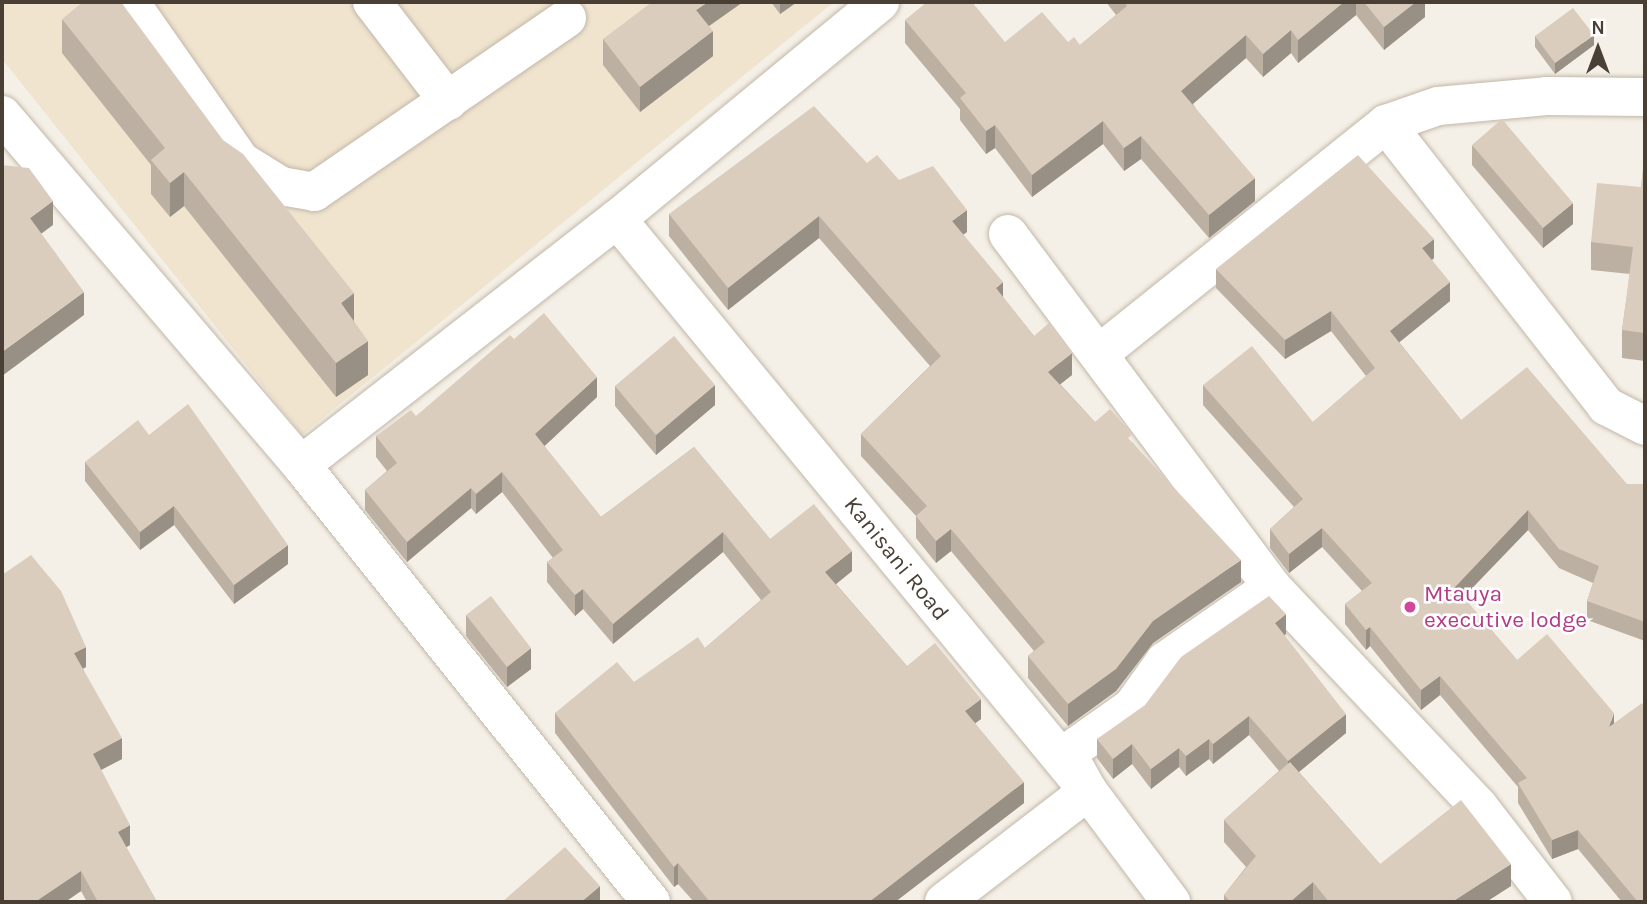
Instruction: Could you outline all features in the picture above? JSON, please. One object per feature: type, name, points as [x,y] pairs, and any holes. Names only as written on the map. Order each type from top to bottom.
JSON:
[{"type":"street","points":[[130,2],[242,161],[281,186],[314,192],[567,18]]},
{"type":"street","points":[[372,2],[448,101]]},
{"type":"street","points":[[301,465],[617,219],[880,2]]},
{"type":"street","points":[[1100,353],[1386,124],[1437,106],[1547,96],[1645,97]]},
{"type":"street","points":[[1386,124],[1606,406],[1645,426]]},
{"type":"street","points":[[9,140],[301,465],[651,902]]},
{"type":"street","name":"Kanisani Road","points":[[617,219],[1088,791],[1171,902]]},
{"type":"street","points":[[1009,234],[1272,587],[1479,807],[1553,902]]},
{"type":"street","points":[[944,902],[1088,791],[1070,758],[1077,746],[1132,707],[1165,661],[1272,587]]},
{"type":"shaded area","points":[[2,2],[834,2],[302,435],[2,59]]},
{"type":"building","points":[[83,2],[121,2],[223,140],[243,154],[354,293],[341,303],[368,341],[336,363],[184,172],[170,183],[151,160],[165,148],[62,19]]},
{"type":"building","points":[[652,2],[708,2],[696,10],[713,31],[640,87],[603,39]]},
{"type":"building","points":[[927,2],[972,2],[1005,42],[1042,12],[1068,42],[1074,37],[1080,45],[1127,6],[1124,2],[1344,2],[1298,40],[1291,30],[1263,54],[1246,35],[1181,91],[1255,178],[1209,215],[1141,136],[1124,148],[1103,121],[1032,175],[995,125],[986,131],[960,98],[966,93],[905,20]]},
{"type":"building","points":[[1364,2],[1416,2],[1384,27]]},
{"type":"building","points":[[1573,8],[1594,35],[1555,63],[1535,36]]},
{"type":"building","points":[[814,106],[867,163],[877,155],[899,180],[933,166],[967,210],[952,221],[1003,282],[996,288],[1034,336],[1049,323],[1072,353],[1048,372],[1095,422],[1110,409],[1133,434],[1128,438],[1241,560],[1153,621],[1116,669],[1068,704],[1028,656],[1045,642],[951,529],[936,541],[916,516],[927,506],[861,434],[941,356],[819,216],[728,288],[669,214]]},
{"type":"building","points":[[1502,119],[1573,203],[1543,228],[1472,145]]},
{"type":"building","points":[[1358,155],[1434,239],[1422,248],[1450,282],[1390,331],[1461,420],[1527,367],[1627,484],[1645,484],[1645,622],[1587,601],[1599,566],[1559,549],[1528,510],[1455,587],[1517,660],[1547,634],[1614,713],[1609,727],[1642,703],[1645,709],[1645,902],[1638,902],[1578,830],[1552,840],[1518,783],[1527,778],[1440,676],[1421,690],[1370,627],[1366,630],[1345,604],[1372,583],[1322,528],[1289,554],[1270,529],[1303,499],[1203,385],[1252,346],[1313,422],[1375,368],[1331,311],[1285,340],[1216,269]]},
{"type":"building","points":[[1644,157],[1645,333],[1622,330],[1633,247],[1591,242],[1597,183],[1641,187]]},
{"type":"building","points":[[2,165],[29,168],[53,201],[30,218],[84,292],[2,352]]},
{"type":"building","points":[[544,313],[597,377],[535,434],[601,517],[694,447],[770,539],[814,504],[852,551],[825,572],[907,666],[935,643],[981,699],[965,711],[1024,782],[869,902],[710,902],[678,863],[674,867],[555,713],[617,662],[634,682],[698,637],[705,648],[771,592],[723,532],[613,624],[583,589],[575,595],[547,562],[563,550],[502,472],[476,494],[471,488],[407,542],[365,490],[397,463],[376,436],[411,410],[416,416],[510,335],[514,339]]},
{"type":"building","points":[[674,336],[715,385],[656,435],[615,386]]},
{"type":"building","points":[[188,404],[288,545],[234,585],[174,506],[140,532],[85,462],[138,420],[149,435]]},
{"type":"building","points":[[31,555],[61,591],[86,647],[74,653],[122,738],[93,754],[130,825],[118,832],[157,902],[98,902],[81,871],[35,902],[2,902],[2,575]]},
{"type":"building","points":[[491,596],[531,648],[507,667],[466,615]]},
{"type":"building","points":[[1269,596],[1286,614],[1275,623],[1346,714],[1288,761],[1249,716],[1213,744],[1209,739],[1186,756],[1179,748],[1151,769],[1132,744],[1113,759],[1097,739],[1145,705],[1181,657]]},
{"type":"building","points":[[1290,762],[1380,864],[1461,800],[1511,864],[1452,902],[1329,902],[1313,882],[1290,902],[1231,902],[1224,895],[1256,856],[1224,820]]},
{"type":"building","points":[[565,847],[600,886],[581,902],[502,902]]},
{"type":"place","name":"Mtauya executive lodge","points":[[1410,607]]}]
